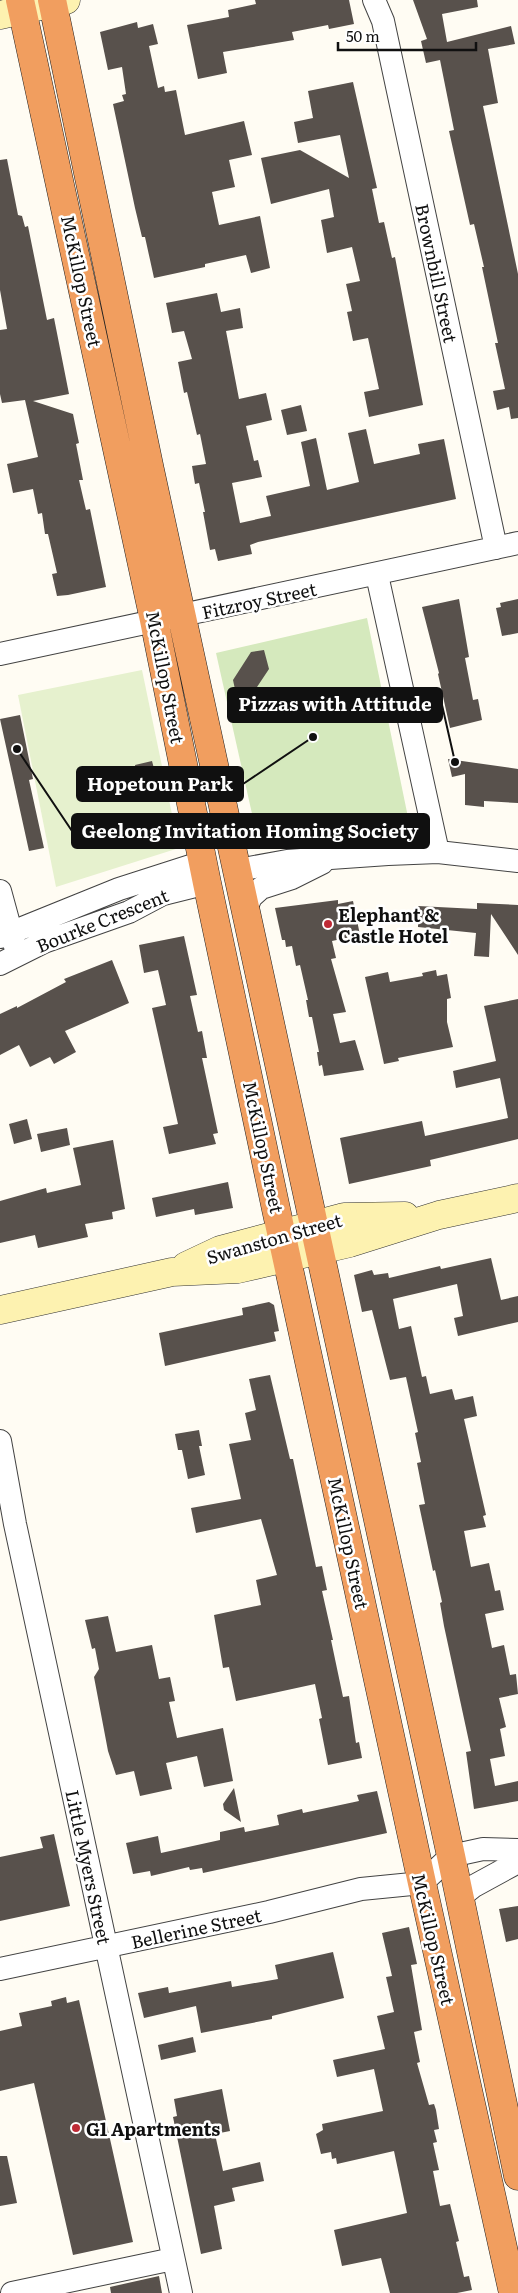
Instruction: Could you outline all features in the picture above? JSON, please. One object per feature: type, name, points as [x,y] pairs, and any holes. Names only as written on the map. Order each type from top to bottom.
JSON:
[{"type":"highway","name":"McKillop Street","points":[[57,1],[182,617],[451,1856],[518,2176]]},
{"type":"highway","name":"McKillop Street","points":[[14,8],[154,620],[205,873],[420,1873],[513,2293]]},
{"type":"highway","points":[[216,922],[224,881],[229,874],[238,870]]},
{"type":"street","name":"Brownbill Street","points":[[374,0],[382,10],[496,548]]},
{"type":"street","points":[[14,8],[57,1]]},
{"type":"street","name":"Fitzroy Street","points":[[0,654],[154,620],[182,617],[518,543]]},
{"type":"street","points":[[377,574],[438,852]]},
{"type":"street","points":[[238,870],[287,861],[330,860],[388,854],[438,852],[518,861]]},
{"type":"street","points":[[246,909],[251,897],[261,888],[292,878],[330,860]]},
{"type":"street","name":"Bourke Crescent","points":[[5,934],[119,889],[205,873]]},
{"type":"street","name":"Bourke Crescent","points":[[9,959],[78,929],[129,912],[205,873]]},
{"type":"street","points":[[0,891],[9,959]]},
{"type":"street","name":"Swanston Street","points":[[0,1310],[172,1272],[220,1250],[285,1245],[317,1237],[350,1243],[439,1215],[518,1198]]},
{"type":"street","name":"Little Myers Street","points":[[0,1441],[15,1524],[180,2293]]},
{"type":"street","points":[[420,1873],[451,1856],[483,1849],[518,1850]]},
{"type":"street","points":[[459,1898],[474,1886],[518,1862]]},
{"type":"street","name":"Bellerine Street","points":[[0,1969],[269,1912],[420,1873]]},
{"type":"street","points":[[12,2293],[173,2259]]},
{"type":"green space","points":[[367,618],[409,822],[257,836],[216,653]]},
{"type":"green space","points":[[142,670],[179,848],[56,887],[18,695]]},
{"type":"building","points":[[255,0],[349,0],[354,24],[329,29],[328,25],[292,32],[294,40],[223,52],[227,73],[198,79],[187,25],[229,17],[228,10],[256,4]]},
{"type":"building","points":[[413,0],[477,0],[478,7],[442,14],[447,42],[511,26],[515,44],[488,49],[498,103],[483,106],[518,274],[518,418],[511,419],[509,407],[497,410],[493,391],[505,389],[495,343],[498,343],[482,267],[484,267],[474,224],[470,225],[449,131],[454,130],[440,60],[426,63],[421,41],[427,39]]},
{"type":"building","points":[[137,22],[138,28],[153,24],[158,44],[149,46],[158,88],[164,86],[165,92],[176,90],[185,135],[244,121],[252,155],[229,160],[235,187],[212,192],[219,225],[260,216],[270,268],[251,273],[246,255],[205,264],[205,267],[154,278],[145,237],[142,237],[135,208],[113,104],[124,101],[122,95],[126,94],[122,67],[108,70],[100,32]]},
{"type":"building","points":[[353,82],[377,188],[372,189],[379,223],[384,222],[392,258],[395,257],[423,405],[369,417],[364,392],[379,389],[368,338],[353,341],[347,312],[352,311],[346,284],[360,281],[352,247],[327,253],[321,220],[334,217],[329,189],[271,204],[261,158],[300,150],[349,178],[340,135],[298,143],[294,122],[313,118],[308,91]]},
{"type":"building","points":[[7,159],[18,215],[22,216],[25,227],[28,226],[47,320],[54,318],[69,394],[33,401],[73,414],[79,443],[76,444],[83,480],[79,480],[86,510],[90,509],[106,587],[68,595],[57,596],[52,574],[57,573],[48,534],[45,534],[42,513],[38,514],[33,489],[13,493],[7,464],[38,457],[25,400],[2,403],[0,394],[0,330],[7,329],[0,290],[0,160]]},
{"type":"building","points":[[217,293],[221,312],[240,308],[243,328],[226,331],[239,399],[266,393],[272,420],[246,426],[254,461],[258,460],[262,477],[232,483],[240,523],[271,516],[266,496],[310,486],[301,442],[316,438],[327,490],[359,482],[348,433],[366,429],[374,464],[420,454],[418,444],[444,439],[456,499],[258,542],[250,545],[252,554],[218,561],[215,549],[210,550],[199,483],[195,484],[192,466],[206,464],[200,434],[197,435],[187,392],[184,393],[178,362],[192,359],[184,331],[172,333],[166,303]]},
{"type":"building","points":[[301,405],[307,431],[287,435],[281,410]]},
{"type":"building","points":[[459,599],[469,657],[465,658],[473,700],[478,699],[482,720],[450,728],[439,673],[422,607]]},
{"type":"building","points":[[518,599],[518,633],[502,636],[496,608],[501,607],[500,603]]},
{"type":"building","points":[[264,650],[269,669],[255,690],[236,694],[233,680],[251,652]]},
{"type":"building","points":[[20,715],[33,779],[29,780],[44,848],[29,851],[0,719]]},
{"type":"building","points":[[448,759],[518,769],[518,803],[484,801],[484,807],[465,805],[465,774],[452,777]]},
{"type":"building","points":[[152,761],[157,780],[139,786],[135,765]]},
{"type":"building","points":[[338,900],[338,904],[353,901],[360,935],[332,941],[336,958],[331,959],[346,1012],[333,1014],[340,1043],[355,1040],[364,1070],[324,1076],[322,1065],[319,1066],[317,1052],[319,1052],[312,1017],[309,1017],[306,1000],[308,1000],[300,965],[296,966],[292,946],[286,947],[285,940],[282,940],[275,908]]},
{"type":"building","points":[[477,903],[518,905],[518,955],[491,914],[489,957],[474,956],[476,933],[418,927],[418,906],[477,909]]},
{"type":"building","points":[[184,936],[197,995],[190,996],[198,1032],[202,1031],[207,1058],[202,1058],[218,1133],[213,1134],[216,1144],[169,1154],[163,1127],[178,1124],[152,1008],[166,1005],[158,970],[144,973],[139,945]]},
{"type":"building","points":[[112,960],[129,1003],[65,1031],[76,1052],[54,1064],[50,1057],[30,1067],[19,1045],[0,1055],[0,1014],[17,1006],[17,1008],[66,982],[64,979]]},
{"type":"building","points":[[436,970],[437,976],[447,974],[451,998],[447,999],[447,1022],[453,1047],[398,1058],[399,1061],[384,1064],[365,977],[388,972],[390,982],[423,976],[422,973]]},
{"type":"building","points":[[518,999],[518,1139],[430,1160],[431,1166],[349,1184],[340,1138],[422,1121],[425,1136],[508,1118],[500,1078],[456,1088],[453,1071],[496,1061],[484,1006]]},
{"type":"building","points":[[27,1119],[32,1139],[14,1144],[9,1124]]},
{"type":"building","points":[[67,1128],[70,1145],[41,1152],[37,1134]]},
{"type":"building","points":[[113,1140],[125,1209],[112,1212],[113,1219],[85,1224],[88,1237],[38,1248],[35,1235],[0,1243],[0,1201],[46,1188],[47,1193],[81,1185],[73,1148]]},
{"type":"building","points":[[228,1182],[233,1208],[195,1215],[194,1209],[156,1217],[152,1198]]},
{"type":"building","points":[[491,1258],[501,1300],[518,1296],[518,1322],[458,1336],[454,1318],[463,1316],[457,1284],[393,1299],[399,1329],[411,1326],[422,1377],[426,1376],[430,1394],[452,1389],[455,1400],[473,1396],[477,1416],[464,1419],[486,1515],[483,1516],[486,1527],[464,1531],[471,1567],[489,1563],[495,1591],[500,1590],[504,1610],[485,1614],[492,1648],[504,1645],[510,1675],[516,1674],[518,1694],[499,1698],[506,1727],[500,1729],[505,1756],[490,1759],[495,1786],[518,1781],[518,1801],[474,1809],[466,1752],[471,1751],[444,1626],[440,1603],[442,1602],[435,1570],[433,1571],[419,1505],[425,1504],[417,1463],[421,1462],[415,1433],[418,1432],[406,1377],[390,1380],[372,1310],[362,1312],[354,1275],[372,1270],[374,1275],[388,1273],[389,1278],[440,1266],[441,1269]]},
{"type":"building","points":[[269,1302],[274,1305],[279,1331],[274,1332],[276,1341],[165,1366],[159,1333],[243,1315],[242,1308]]},
{"type":"building","points":[[270,1375],[290,1459],[293,1459],[316,1567],[322,1566],[327,1590],[322,1591],[333,1640],[331,1640],[343,1697],[349,1696],[356,1743],[359,1742],[362,1758],[328,1765],[319,1719],[322,1718],[315,1684],[236,1701],[229,1667],[223,1668],[214,1615],[261,1605],[256,1580],[277,1575],[261,1519],[196,1533],[191,1508],[241,1499],[229,1444],[251,1440],[245,1413],[256,1410],[249,1379]]},
{"type":"building","points":[[199,1430],[202,1446],[199,1446],[205,1475],[188,1479],[182,1450],[178,1450],[175,1434]]},
{"type":"building","points":[[108,1616],[116,1652],[152,1645],[159,1679],[170,1677],[175,1701],[169,1702],[177,1738],[223,1728],[233,1781],[204,1787],[197,1756],[166,1763],[172,1789],[140,1796],[134,1771],[116,1775],[108,1751],[94,1677],[99,1669],[95,1648],[92,1649],[85,1620]]},
{"type":"building","points":[[234,1788],[241,1822],[224,1810],[223,1804]]},
{"type":"building","points":[[377,1791],[387,1833],[203,1873],[202,1868],[190,1870],[189,1867],[151,1876],[150,1871],[133,1874],[126,1843],[158,1836],[161,1853],[220,1840],[220,1832],[244,1827],[245,1832],[279,1825],[277,1815],[302,1809],[303,1813],[359,1801],[357,1795]]},
{"type":"building","points":[[54,1834],[70,1906],[0,1921],[0,1857],[43,1848],[40,1837]]},
{"type":"building","points":[[518,1906],[518,1939],[506,1942],[499,1909]]},
{"type":"building","points":[[409,1927],[417,1964],[411,1965],[422,2030],[414,2032],[420,2062],[417,2063],[429,2105],[434,2104],[436,2110],[439,2129],[434,2130],[437,2142],[433,2143],[439,2170],[433,2171],[440,2206],[450,2204],[459,2241],[456,2242],[464,2277],[469,2276],[472,2290],[457,2293],[390,2293],[381,2258],[342,2266],[334,2230],[407,2213],[394,2151],[337,2164],[336,2158],[332,2159],[331,2152],[321,2154],[316,2134],[323,2130],[322,2124],[383,2111],[374,2069],[337,2077],[333,2060],[385,2049],[377,2016],[394,2012],[386,1977],[392,1976],[382,1933]]},
{"type":"building","points":[[333,1952],[344,1998],[272,2016],[272,2019],[201,2033],[196,2006],[144,2018],[138,1993],[168,1987],[169,1993],[231,1981],[232,1987],[278,1979],[275,1965]]},
{"type":"building","name":"G1 Apartments","points":[[66,1997],[67,2003],[79,2000],[133,2242],[73,2255],[34,2083],[0,2091],[0,2031],[22,2026],[19,2013],[52,2006],[51,2001]]},
{"type":"building","points":[[193,2037],[196,2052],[161,2060],[158,2045]]},
{"type":"building","points":[[222,2089],[230,2131],[215,2134],[223,2171],[260,2162],[264,2181],[232,2188],[235,2201],[214,2206],[222,2249],[201,2254],[173,2117],[177,2116],[174,2099]]},
{"type":"building","points":[[0,2156],[7,2156],[17,2203],[0,2206]]},
{"type":"building","points":[[159,2276],[162,2293],[111,2293],[110,2287]]},
{"type":"place","name":"Hopetoun Park","points":[[313,737]]},
{"type":"place","name":"Geelong Invitation Homing Society","points":[[17,749]]},
{"type":"place","name":"Pizzas with Attitude","points":[[455,762]]},
{"type":"place","name":"Elephant & Castle Hotel","points":[[328,924]]},
{"type":"place","name":"G1 Apartments","points":[[76,2128]]}]
